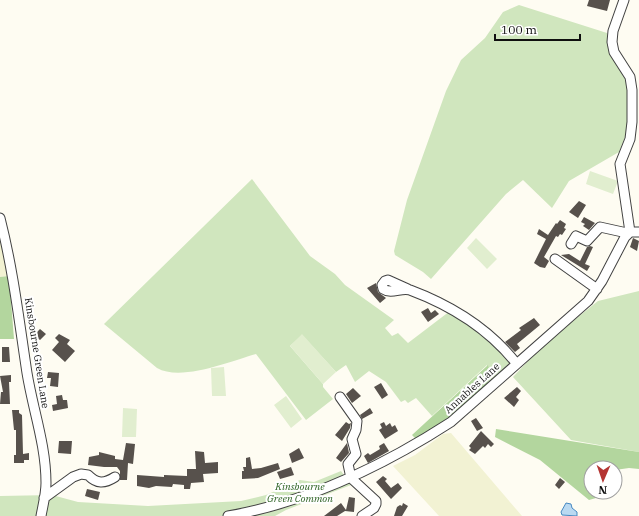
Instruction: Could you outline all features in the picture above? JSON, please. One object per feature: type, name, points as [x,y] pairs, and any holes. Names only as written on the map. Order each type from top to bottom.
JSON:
[{"type":"street","points":[[571,244],[576,236],[587,241],[600,227],[632,232],[620,164],[631,133],[632,90],[630,77],[614,52],[612,42],[613,31],[624,0]]},
{"type":"street","name":"Kinsbourne Green Lane","points":[[0,218],[11,262],[30,389],[42,442],[46,484],[41,516]]},
{"type":"street","name":"Annables Lane","points":[[228,516],[281,504],[351,478],[429,436],[451,422],[588,300],[597,289],[632,232]]},
{"type":"street","points":[[555,259],[597,289]]},
{"type":"street","points":[[408,289],[443,305],[466,318],[506,350],[516,363]]},
{"type":"street","points":[[340,397],[357,421],[356,430],[352,439],[356,454],[348,464],[351,478],[376,501],[374,508],[362,516]]},
{"type":"street","points":[[44,498],[78,475],[88,475],[93,480],[101,482],[115,477]]},
{"type":"green space","points":[[519,5],[607,33],[612,58],[627,78],[629,114],[625,137],[619,152],[569,181],[552,208],[523,180],[506,194],[431,279],[423,272],[395,255],[394,251],[407,200],[446,91],[461,60],[485,38],[503,12]]},
{"type":"green space","points":[[590,171],[618,181],[613,194],[586,184]]},
{"type":"green space","points":[[252,179],[310,256],[335,274],[345,285],[394,320],[385,328],[392,336],[398,333],[408,343],[450,311],[503,351],[511,361],[510,364],[482,392],[490,374],[487,365],[432,416],[416,398],[408,403],[405,400],[401,402],[386,382],[369,371],[355,382],[346,365],[336,372],[302,335],[290,346],[323,384],[323,387],[333,399],[306,420],[256,354],[192,372],[167,372],[157,368],[104,324]]},
{"type":"green space","points":[[0,236],[9,276],[0,277]]},
{"type":"green space","points":[[476,238],[497,259],[487,269],[467,248]]},
{"type":"green space","points":[[9,276],[14,339],[0,339],[0,277]]},
{"type":"green space","points":[[639,291],[639,452],[571,440],[513,377],[543,345],[598,301]]},
{"type":"green space","points":[[302,334],[336,372],[323,384],[290,346]]},
{"type":"green space","points":[[488,365],[490,374],[487,383],[471,402],[460,412],[417,440],[412,435]]},
{"type":"green space","points":[[224,367],[226,396],[212,396],[211,368]]},
{"type":"green space","points":[[286,396],[302,419],[291,428],[274,405]]},
{"type":"green space","points":[[123,408],[137,409],[136,437],[122,437]]},
{"type":"green space","points":[[496,429],[639,452],[639,469],[623,469],[623,460],[583,460],[583,495],[540,460],[495,437]]},
{"type":"green space","points":[[451,433],[522,516],[439,516],[393,466],[415,455],[443,434]]},
{"type":"green space","name":"Kinsbourne Green Common","points":[[341,471],[351,485],[286,510],[275,516],[0,516],[0,496],[52,495],[78,502],[148,506],[241,501],[266,495],[300,480],[314,482]]},
{"type":"water","points":[[566,503],[571,504],[572,508],[577,512],[577,516],[562,515],[561,512]]},
{"type":"building","points":[[589,0],[610,0],[607,11],[587,6]]},
{"type":"building","points":[[579,201],[586,205],[578,218],[569,212]]},
{"type":"building","points":[[584,217],[595,223],[589,230],[583,226],[585,224],[581,222]]},
{"type":"building","points":[[560,220],[566,224],[564,228],[566,229],[562,235],[560,234],[558,237],[556,236],[544,257],[549,261],[545,268],[540,267],[534,263],[546,239],[537,234],[539,229],[548,235],[556,223],[557,224]]},
{"type":"building","points":[[633,238],[639,241],[637,251],[630,247]]},
{"type":"building","points":[[587,247],[593,247],[585,264],[590,266],[587,271],[561,255],[569,254],[580,261]]},
{"type":"building","points":[[376,283],[378,292],[386,298],[380,303],[367,288]]},
{"type":"building","points":[[428,308],[431,313],[435,310],[439,314],[428,322],[421,312]]},
{"type":"building","points":[[534,318],[540,325],[517,344],[520,348],[515,352],[505,342],[521,330],[519,328]]},
{"type":"building","points":[[40,329],[46,334],[40,340],[34,335]]},
{"type":"building","points":[[59,334],[70,340],[67,344],[75,351],[65,362],[52,350],[59,342],[55,338]]},
{"type":"building","points":[[2,347],[9,347],[10,362],[2,362]]},
{"type":"building","points":[[48,372],[59,373],[58,387],[50,386],[51,378],[47,378]]},
{"type":"building","points":[[11,375],[11,382],[9,382],[10,404],[0,404],[1,392],[3,392],[0,376]]},
{"type":"building","points":[[381,383],[388,395],[382,399],[374,387]]},
{"type":"building","points":[[517,387],[521,391],[516,397],[519,400],[514,407],[504,398]]},
{"type":"building","points":[[353,388],[361,396],[352,403],[346,394]]},
{"type":"building","points":[[62,395],[63,400],[67,400],[68,408],[53,411],[52,405],[57,404],[56,396]]},
{"type":"building","points":[[370,408],[373,413],[362,419],[360,415]]},
{"type":"building","points":[[12,410],[19,410],[19,413],[22,415],[23,454],[29,453],[29,460],[24,460],[24,463],[14,463],[14,455],[16,455],[16,430],[14,430]]},
{"type":"building","points":[[476,418],[483,428],[477,431],[471,421]]},
{"type":"building","points":[[346,422],[349,424],[351,423],[350,428],[342,441],[335,435]]},
{"type":"building","points":[[384,422],[386,426],[390,423],[392,427],[395,425],[398,431],[385,439],[379,430],[382,428],[380,424]]},
{"type":"building","points":[[481,431],[494,444],[491,447],[488,444],[485,448],[483,446],[475,454],[469,450],[471,448],[469,446]]},
{"type":"building","points":[[59,441],[72,441],[71,454],[58,453]]},
{"type":"building","points":[[126,443],[135,444],[133,464],[128,463],[127,480],[120,480],[120,471],[117,467],[88,465],[89,457],[99,455],[99,452],[115,456],[115,459],[123,460]]},
{"type":"building","points":[[347,443],[349,453],[341,462],[336,458]]},
{"type":"building","points":[[384,443],[389,451],[368,463],[364,456],[368,453],[370,455],[380,449],[379,446]]},
{"type":"building","points":[[299,448],[304,458],[292,463],[289,454]]},
{"type":"building","points":[[195,451],[204,452],[205,463],[218,462],[218,473],[203,474],[204,482],[191,483],[190,489],[184,489],[184,485],[173,484],[172,487],[156,486],[149,488],[137,486],[137,475],[164,477],[164,475],[187,476],[187,469],[196,469]]},
{"type":"building","points":[[250,457],[252,469],[278,463],[280,469],[258,478],[242,479],[242,471],[244,471],[243,467],[246,467],[246,458]]},
{"type":"building","points":[[291,467],[294,475],[280,479],[277,472]]},
{"type":"building","points":[[383,476],[387,479],[385,481],[391,488],[398,483],[402,488],[391,499],[376,482]]},
{"type":"building","points":[[560,478],[565,482],[559,489],[555,485]]},
{"type":"building","points":[[87,489],[100,492],[98,500],[85,496]]},
{"type":"building","points":[[349,497],[355,498],[354,512],[345,511],[337,516],[324,516],[341,503],[346,510]]},
{"type":"building","points":[[403,503],[408,506],[402,516],[394,516],[397,507],[400,505],[402,506]]}]
